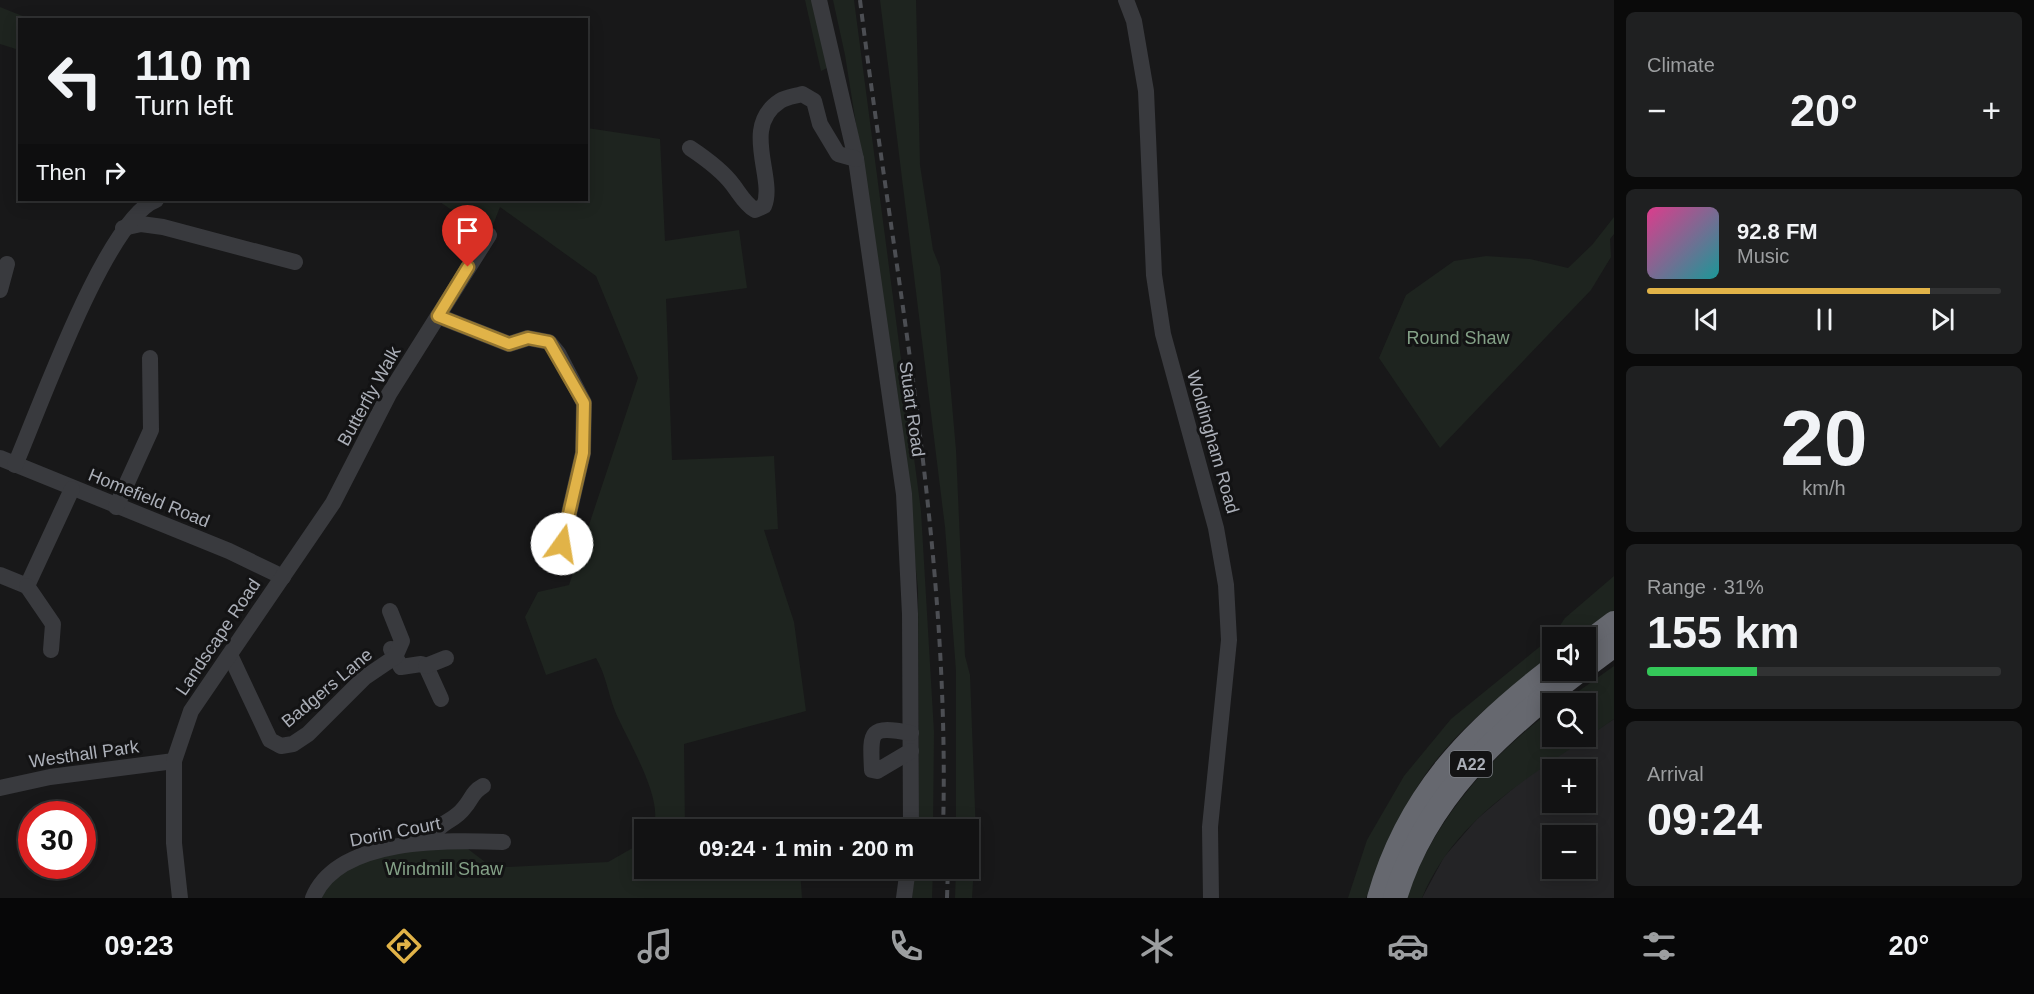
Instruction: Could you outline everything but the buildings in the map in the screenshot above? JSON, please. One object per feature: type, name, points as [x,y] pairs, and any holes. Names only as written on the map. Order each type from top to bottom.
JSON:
[{"type":"highway","points":[[1596,636],[1614,623]]},
{"type":"highway","points":[[1596,658],[1614,645]]},
{"type":"highway","name":"A22","points":[[1379,898],[1406,826],[1453,757],[1487,722],[1542,677]]},
{"type":"highway","name":"A22","points":[[1395,898],[1420,838],[1456,783],[1476,759],[1523,714],[1566,681]]},
{"type":"street","name":"Stuart Road","points":[[819,0],[856,159],[904,494],[910,614],[911,819]]},
{"type":"street","name":"Woldingham Road","points":[[1125,0],[1134,21],[1146,91],[1154,275],[1163,334],[1216,528],[1226,585],[1229,640],[1210,827],[1211,898]]},
{"type":"street","points":[[690,148],[704,157],[732,183],[749,207],[755,210],[764,206],[768,197],[759,147],[764,125],[780,100],[802,94],[814,101],[820,124],[838,154],[856,159]]},
{"type":"street","points":[[8,462],[99,268],[123,228],[148,203],[153,201]]},
{"type":"street","points":[[123,228],[141,224],[163,227],[295,262]]},
{"type":"street","name":"Butterfly Walk","points":[[283,577],[333,503],[389,394],[489,235]]},
{"type":"street","points":[[0,290],[7,264]]},
{"type":"street","points":[[438,316],[509,344],[528,338],[549,342],[558,353],[584,403],[583,453],[562,544]]},
{"type":"street","points":[[116,507],[151,430],[150,358]]},
{"type":"street","name":"Homefield Road","points":[[8,462],[229,551],[283,577]]},
{"type":"street","points":[[27,586],[72,489]]},
{"type":"street","points":[[0,575],[27,586],[53,624],[51,650]]},
{"type":"street","name":"Landscape Road","points":[[180,898],[174,843],[174,761],[191,711],[283,577]]},
{"type":"street","points":[[390,611],[402,641],[395,658],[426,666],[441,699]]},
{"type":"street","name":"Badgers Lane","points":[[230,656],[270,740],[281,746],[293,744],[308,734],[364,678],[395,658]]},
{"type":"street","points":[[426,666],[446,658]]},
{"type":"street","points":[[911,733],[887,728],[874,733],[870,740],[872,770],[877,771],[911,751]]},
{"type":"street","name":"Westhall Park","points":[[0,788],[50,777],[174,761]]},
{"type":"street","points":[[430,842],[437,828],[464,808],[475,791],[483,786]]},
{"type":"street","name":"Dorin Court","points":[[313,898],[329,873],[346,861],[430,842],[502,842]]},
{"type":"street","points":[[904,898],[907,879]]},
{"type":"shaded area","points":[[1614,719],[1614,898],[1422,898],[1444,857],[1477,819],[1542,766],[1542,813],[1596,813],[1596,759],[1553,759],[1571,747],[1596,747],[1596,731]]},
{"type":"green space","points":[[805,0],[818,0],[833,65],[821,71]]},
{"type":"green space","points":[[833,0],[854,0],[921,511],[934,732],[933,819],[919,819],[918,589],[900,418],[845,55]]},
{"type":"green space","points":[[880,0],[916,0],[920,165],[933,250],[940,267],[956,450],[965,656],[970,675],[975,819],[956,819],[956,671],[945,527]]},
{"type":"green space","points":[[0,7],[28,18],[18,18],[18,50],[0,44]]},
{"type":"green space","points":[[588,128],[660,139],[665,241],[739,230],[747,288],[666,299],[672,460],[774,456],[778,529],[764,530],[794,622],[806,711],[684,744],[685,819],[655,819],[650,787],[615,711],[605,677],[596,658],[546,675],[525,617],[538,592],[569,585],[638,378],[596,276],[500,207],[489,235],[438,201],[588,201]]},
{"type":"green space","name":"Round Shaw","points":[[1614,217],[1614,234],[1610,239],[1611,257],[1591,290],[1440,448],[1379,358],[1406,295],[1454,261],[1486,256],[1530,259],[1568,268],[1592,245]]},
{"type":"green space","points":[[1614,576],[1614,613],[1594,627],[1559,627],[1565,618]]},
{"type":"green space","points":[[1542,645],[1542,665],[1500,697],[1452,741],[1425,775],[1392,834],[1366,898],[1348,898],[1367,840],[1404,776],[1451,719]]},
{"type":"green space","points":[[1614,666],[1614,719],[1596,731],[1596,693],[1576,693]]},
{"type":"green space","points":[[1542,718],[1542,747],[1572,747],[1555,759],[1542,759],[1542,768],[1504,795],[1457,841],[1437,868],[1422,898],[1407,898],[1431,844],[1447,818],[1485,770]]},
{"type":"green space","name":"Windmill Shaw","points":[[455,839],[485,862],[506,867],[608,862],[634,847],[634,879],[801,879],[802,898],[319,898],[329,884],[343,872],[379,856]]},
{"type":"green space","points":[[914,879],[933,879],[932,898],[912,898]]},
{"type":"green space","points":[[956,879],[973,879],[972,898],[955,898]]},
{"type":"railway","points":[[860,0],[929,517],[938,621],[943,726],[943,819]]},
{"type":"railway","points":[[947,898],[948,879]]},
{"type":"route","points":[[468,267],[438,316],[509,344],[528,338],[549,342],[558,353],[584,403],[583,453],[562,544]]}]
